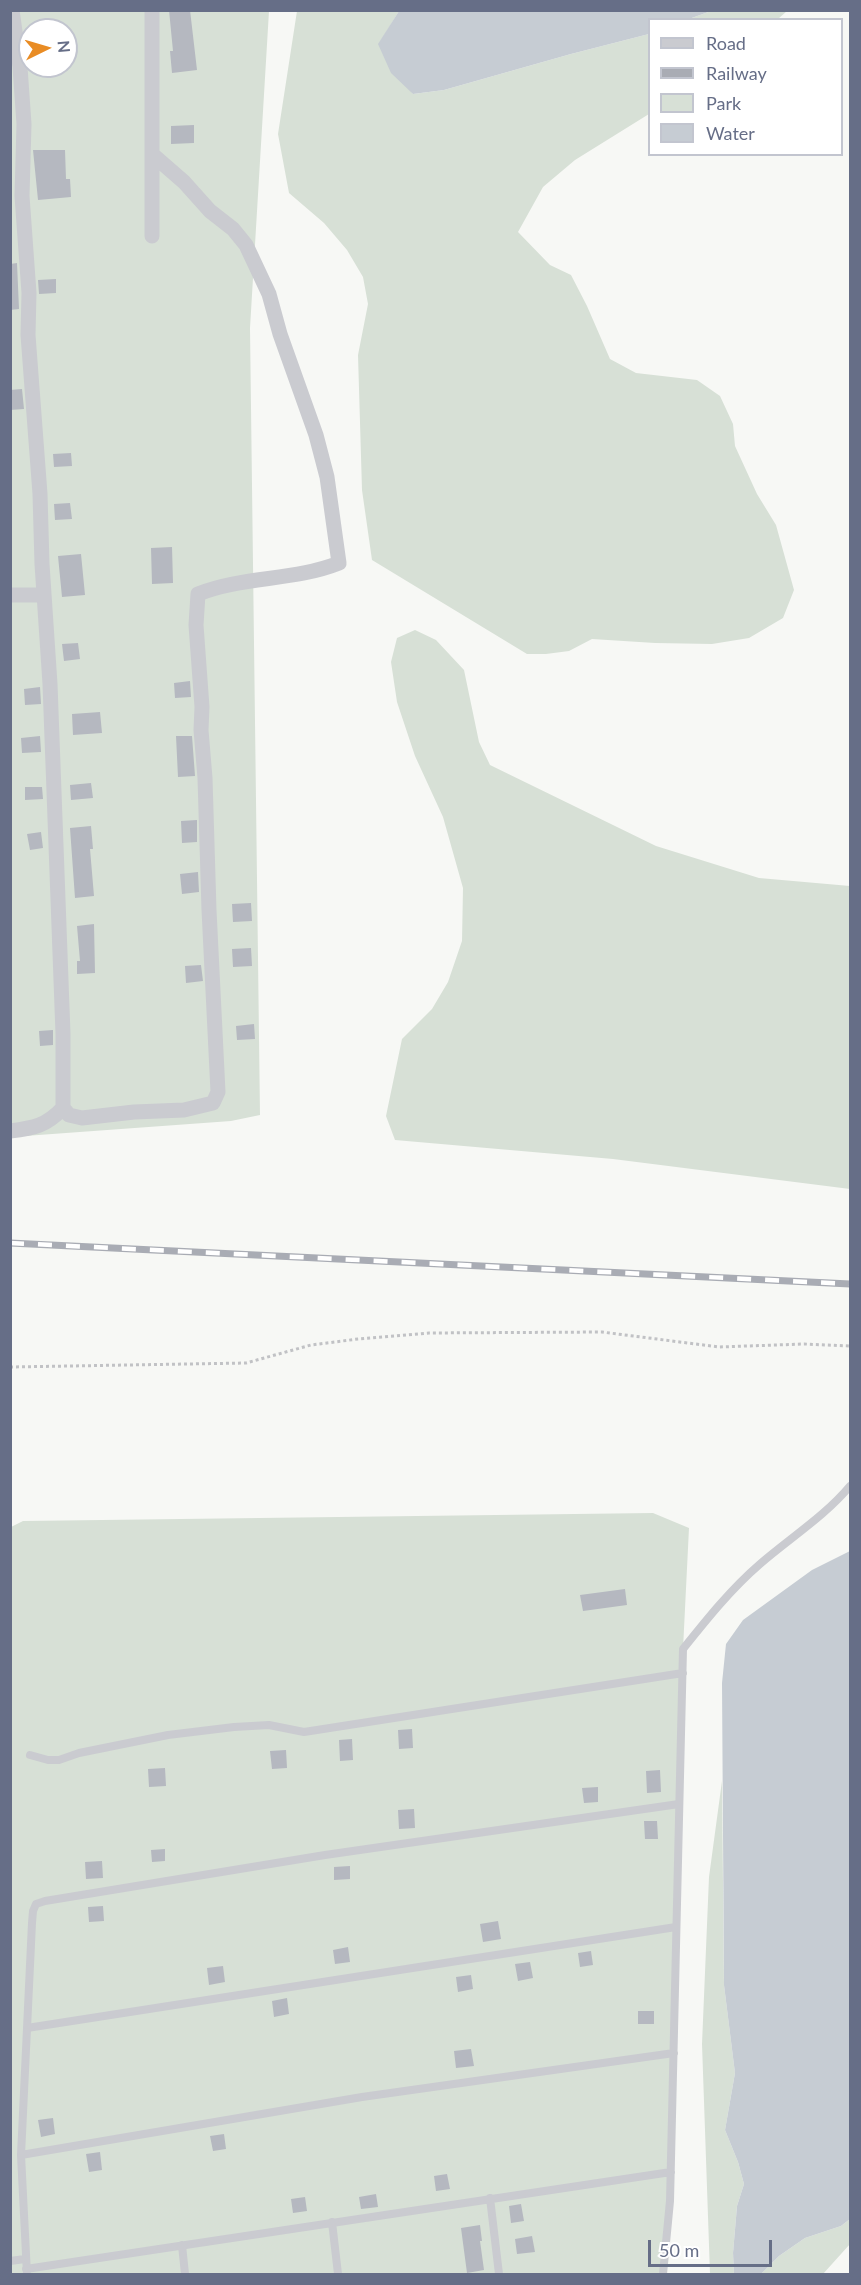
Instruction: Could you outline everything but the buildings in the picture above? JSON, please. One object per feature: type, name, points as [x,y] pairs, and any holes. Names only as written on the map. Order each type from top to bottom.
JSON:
[{"type":"street","points":[[12,10],[20,67],[24,124],[22,196],[29,292],[28,334],[40,494],[43,595],[56,806],[63,1108],[69,1115],[82,1118],[134,1112],[184,1110],[213,1103],[218,1092],[201,730],[202,707],[196,625],[198,594],[224,587],[309,574],[339,563],[327,477],[316,435],[279,334],[265,284],[246,246],[233,229],[210,211],[184,182],[153,155]]},
{"type":"street","points":[[152,10],[152,236]]},
{"type":"street","points":[[10,595],[43,595]]},
{"type":"street","points":[[10,1131],[35,1128],[52,1120],[63,1108]]},
{"type":"lane","points":[[663,2274],[671,2172],[683,1648],[728,1594],[760,1563],[797,1536],[850,1486]]},
{"type":"lane","points":[[30,1755],[48,1760],[59,1760],[79,1753],[168,1735],[234,1727],[269,1725],[304,1732],[682,1673]]},
{"type":"lane","points":[[671,2172],[182,2244],[27,2272],[25,2259],[21,2155],[33,1911],[36,1904],[325,1855],[679,1804]]},
{"type":"lane","points":[[27,2028],[676,1927]]},
{"type":"lane","points":[[21,2155],[362,2097],[674,2053]]},
{"type":"lane","points":[[490,2198],[499,2274]]},
{"type":"lane","points":[[332,2222],[338,2274]]},
{"type":"lane","points":[[182,2244],[185,2274]]},
{"type":"lane","points":[[10,2261],[25,2259]]},
{"type":"path","points":[[10,1367],[246,1363],[311,1345],[440,1333],[602,1332],[718,1347],[804,1344],[850,1346]]},
{"type":"green space","points":[[711,10],[787,11],[779,18],[692,18]]},
{"type":"green space","points":[[11,11],[269,11],[250,328],[260,1115],[231,1121],[11,1137]]},
{"type":"green space","points":[[297,11],[399,11],[379,44],[413,94],[444,90],[648,34],[648,115],[575,160],[543,187],[518,232],[550,265],[571,275],[610,359],[636,373],[697,380],[720,396],[733,424],[735,446],[757,494],[776,525],[794,590],[783,618],[749,638],[712,644],[592,639],[569,651],[527,654],[372,560],[362,490],[358,355],[368,304],[363,277],[347,250],[324,223],[289,193],[278,134]]},
{"type":"green space","points":[[415,630],[436,640],[464,670],[479,742],[490,765],[656,846],[759,878],[850,886],[850,1189],[613,1159],[395,1140],[386,1116],[402,1039],[432,1009],[448,982],[462,941],[463,888],[443,817],[415,756],[397,702],[391,662],[397,638]]},
{"type":"green space","points":[[653,1513],[689,1528],[683,1649],[670,2201],[663,2274],[11,2274],[11,1527],[23,1521]]},
{"type":"green space","points":[[722,1781],[724,1985],[735,2073],[725,2130],[744,2184],[737,2206],[733,2253],[734,2274],[710,2274],[702,2044],[709,1877]]},
{"type":"green space","points":[[850,2219],[850,2244],[823,2274],[761,2274],[779,2256],[805,2238],[841,2226]]},
{"type":"water","points":[[399,10],[711,11],[692,18],[648,18],[648,34],[444,90],[413,94],[391,73],[378,44]]},
{"type":"water","points":[[850,1551],[850,2219],[841,2226],[805,2238],[779,2256],[761,2274],[734,2274],[733,2253],[737,2206],[744,2184],[725,2130],[735,2073],[724,1985],[722,1683],[726,1644],[743,1620],[812,1570]]},
{"type":"railway","points":[[10,1243],[850,1284]]}]
